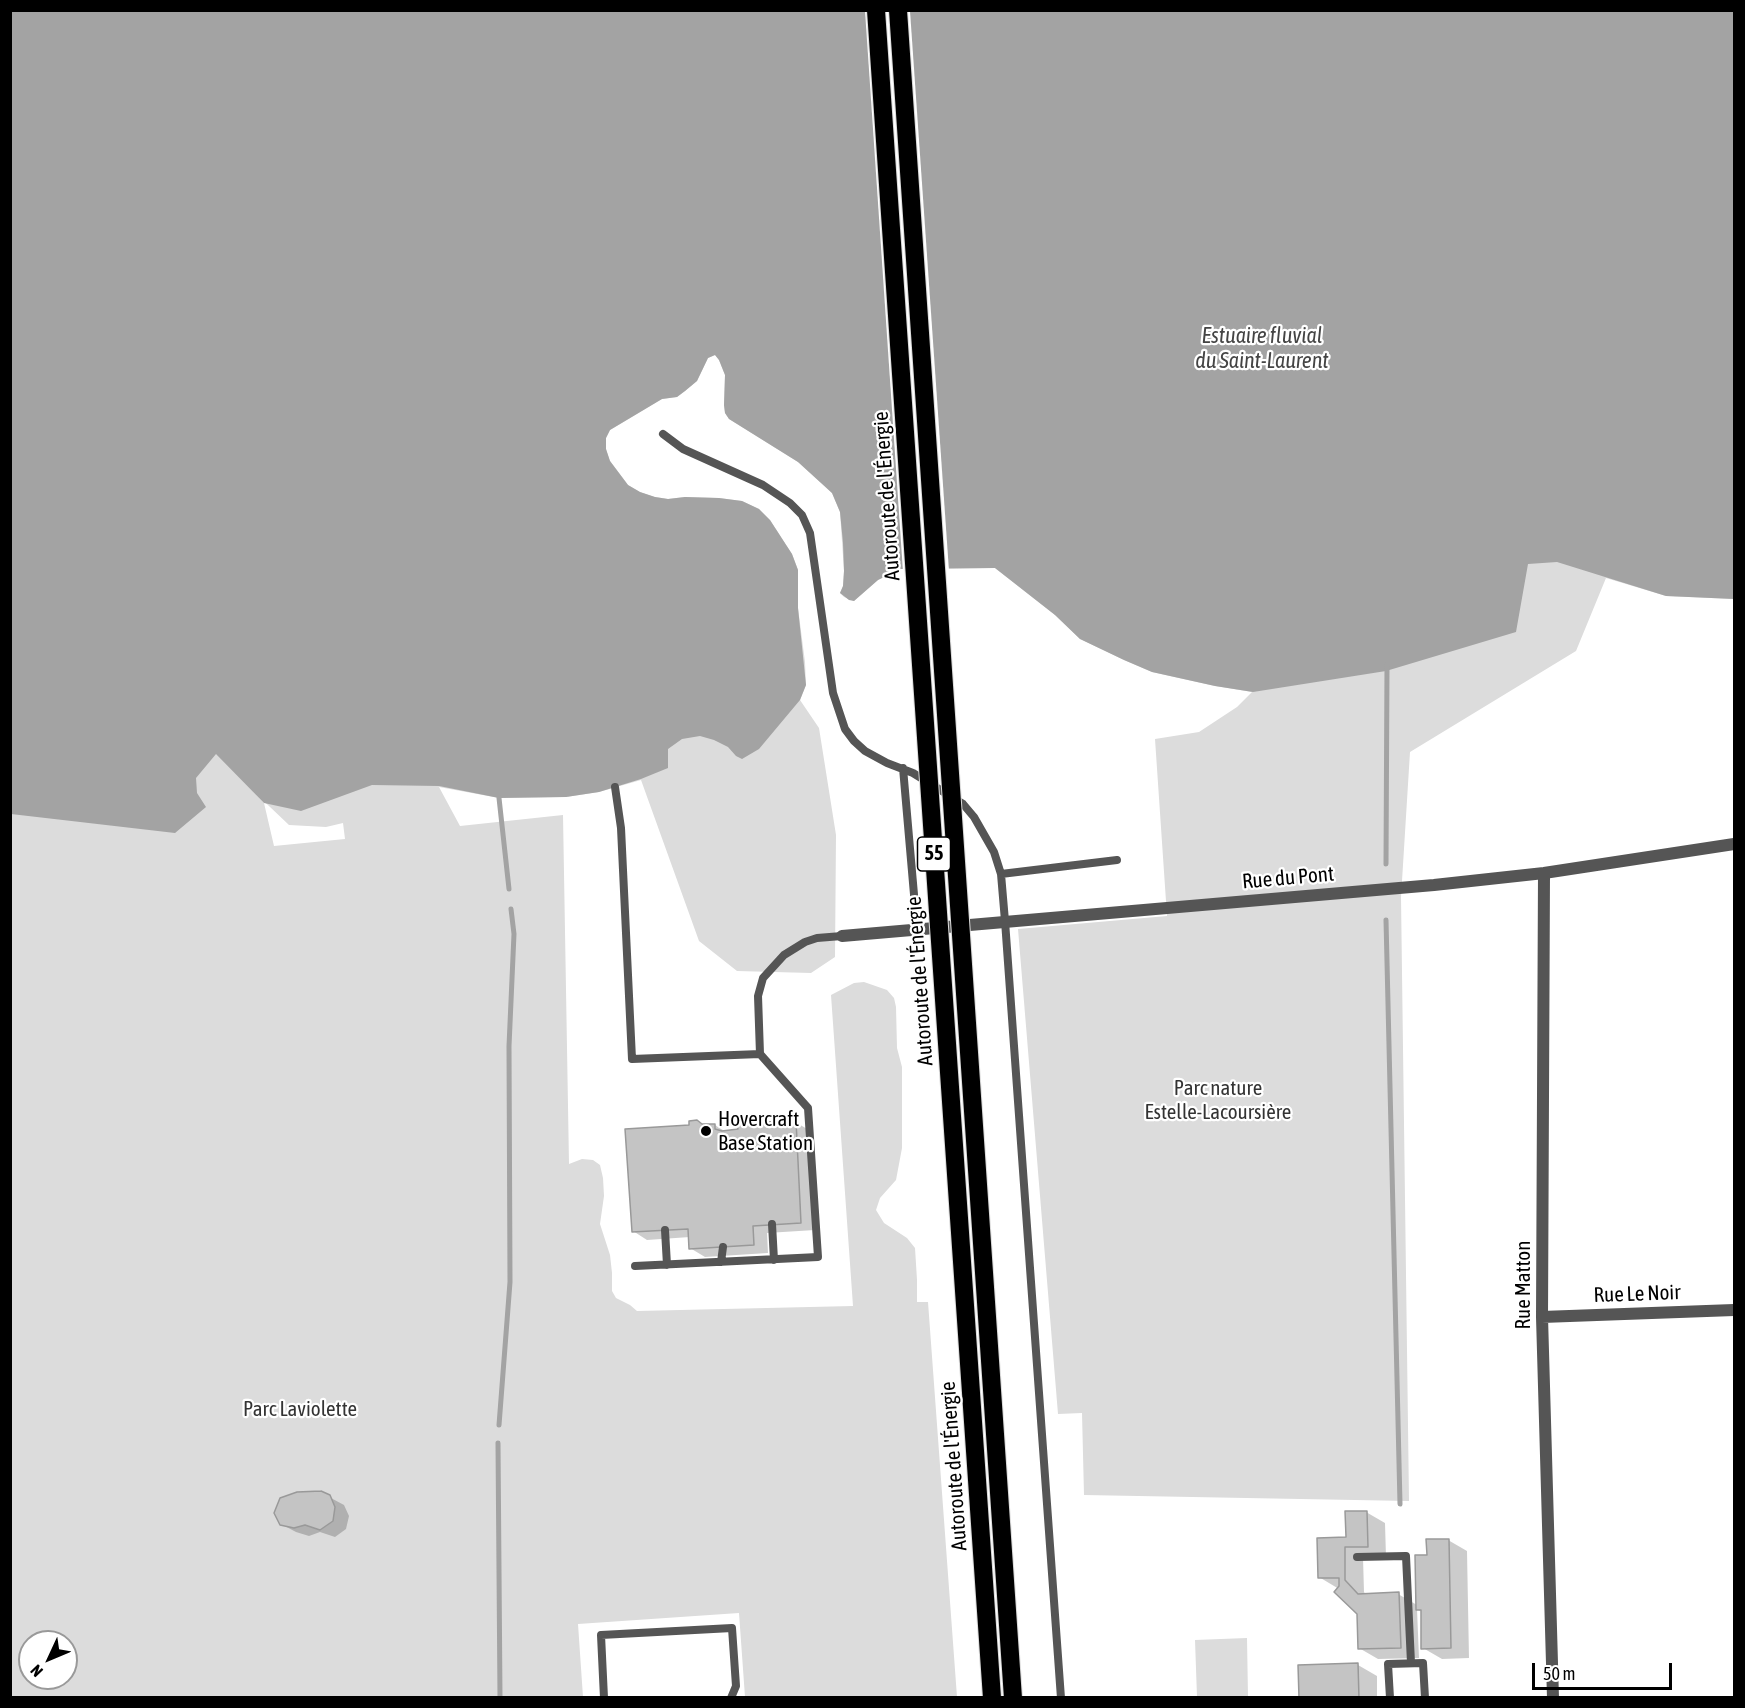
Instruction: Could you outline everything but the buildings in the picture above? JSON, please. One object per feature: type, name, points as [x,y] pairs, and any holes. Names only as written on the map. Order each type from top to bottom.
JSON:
[{"type":"highway","name":"Autoroute de l'Énergie","points":[[876,10],[992,1698]]},
{"type":"highway","name":"Autoroute de l'Énergie","points":[[898,10],[1013,1698]]},
{"type":"street","name":"Rue du Pont","points":[[842,936],[1303,897],[1544,873],[1734,844]]},
{"type":"street","name":"Rue Matton","points":[[1544,873],[1542,1317],[1553,1698]]},
{"type":"street","name":"Rue Le Noir","points":[[1542,1317],[1734,1310]]},
{"type":"lane","points":[[663,434],[683,449],[763,485],[790,503],[802,515],[810,532],[828,665],[838,712],[845,729],[865,751],[903,768],[963,804],[994,852],[1001,874],[1061,1698]]},
{"type":"lane","points":[[903,768],[917,929]]},
{"type":"lane","points":[[615,787],[621,828],[632,1059],[760,1054]]},
{"type":"lane","points":[[1001,874],[1117,860]]},
{"type":"lane","points":[[635,1266],[818,1257],[808,1108],[760,1054],[758,996],[764,978],[784,955],[805,942],[817,938],[842,936]]},
{"type":"lane","points":[[772,1224],[774,1260]]},
{"type":"lane","points":[[665,1230],[667,1264]]},
{"type":"lane","points":[[722,1262],[723,1247]]},
{"type":"lane","points":[[1357,1557],[1406,1556],[1411,1663]]},
{"type":"lane","points":[[604,1698],[601,1635],[732,1628],[736,1686],[731,1698]]},
{"type":"lane","points":[[1390,1698],[1388,1664],[1411,1663],[1423,1663],[1425,1698]]},
{"type":"green space","points":[[668,335],[1734,599],[1666,596],[1606,578],[1576,651],[1410,752],[1401,897],[1409,1501],[1084,1495],[1082,1413],[1058,1414],[1018,929],[1167,916],[1155,739],[1199,732],[1237,707],[1252,692],[1152,672],[1080,639],[1055,615],[995,568],[900,569],[878,580],[854,601],[844,597],[840,593],[844,571],[840,512],[832,493],[798,462],[729,419],[724,405],[725,375],[715,355],[708,358],[697,381],[677,397],[662,399],[610,430],[606,438],[606,449],[610,461],[628,485],[640,492],[668,499],[685,497],[742,501],[759,509],[770,520],[792,554],[798,570],[798,608],[805,662],[806,685],[800,700],[819,728],[836,835],[835,957],[811,973],[737,971],[699,941],[641,780],[599,792],[566,797],[499,798],[439,787],[460,826],[563,815],[569,1164],[582,1159],[593,1160],[600,1165],[604,1196],[600,1224],[610,1255],[612,1291],[616,1298],[637,1311],[853,1306],[831,995],[854,983],[864,982],[887,990],[894,998],[897,1048],[902,1067],[902,1148],[896,1180],[880,1198],[876,1210],[884,1223],[907,1238],[915,1248],[917,1302],[928,1302],[957,1697],[745,1697],[739,1613],[578,1624],[583,1697],[11,1697],[11,400]],"holes":[[[250,788],[289,825],[326,827],[343,823],[345,839],[274,846],[264,803]]]},
{"type":"green space","points":[[1247,1638],[1248,1697],[1197,1697],[1195,1640]]},
{"type":"water","name":"Estuaire fluvial du Saint-Laurent","points":[[11,11],[1734,11],[1734,599],[1666,596],[1557,562],[1528,564],[1516,632],[1386,671],[1253,692],[1152,672],[1080,639],[1055,615],[995,568],[900,569],[878,580],[854,601],[849,600],[840,593],[844,571],[843,543],[840,512],[832,493],[798,462],[729,419],[724,405],[725,375],[715,355],[708,358],[697,381],[677,397],[662,399],[610,430],[606,438],[606,449],[610,461],[628,485],[640,492],[668,499],[685,497],[742,501],[759,509],[770,520],[792,554],[798,570],[798,608],[806,685],[800,700],[759,749],[742,759],[728,747],[714,740],[700,736],[682,739],[668,749],[668,768],[599,792],[566,797],[499,798],[439,786],[372,785],[301,811],[264,803],[216,754],[196,778],[197,793],[206,807],[175,833],[11,814]]},
{"type":"pier","points":[[865,11],[910,11],[949,571],[903,572]]},
{"type":"waterway","points":[[1386,864],[1387,665]]},
{"type":"waterway","points":[[499,798],[509,889]]},
{"type":"waterway","points":[[499,1425],[510,1282],[509,1046],[514,934],[511,909]]},
{"type":"waterway","points":[[1386,920],[1400,1504]]},
{"type":"waterway","points":[[498,1443],[500,1698]]},
{"type":"place","name":"Hovercraft Base Station","points":[[706,1131]]},
{"type":"park label","name":"Parc nature Estelle-Lacoursière","points":[[1218,1100]]},
{"type":"park label","name":"Parc Laviolette","points":[[300,1409]]}]
